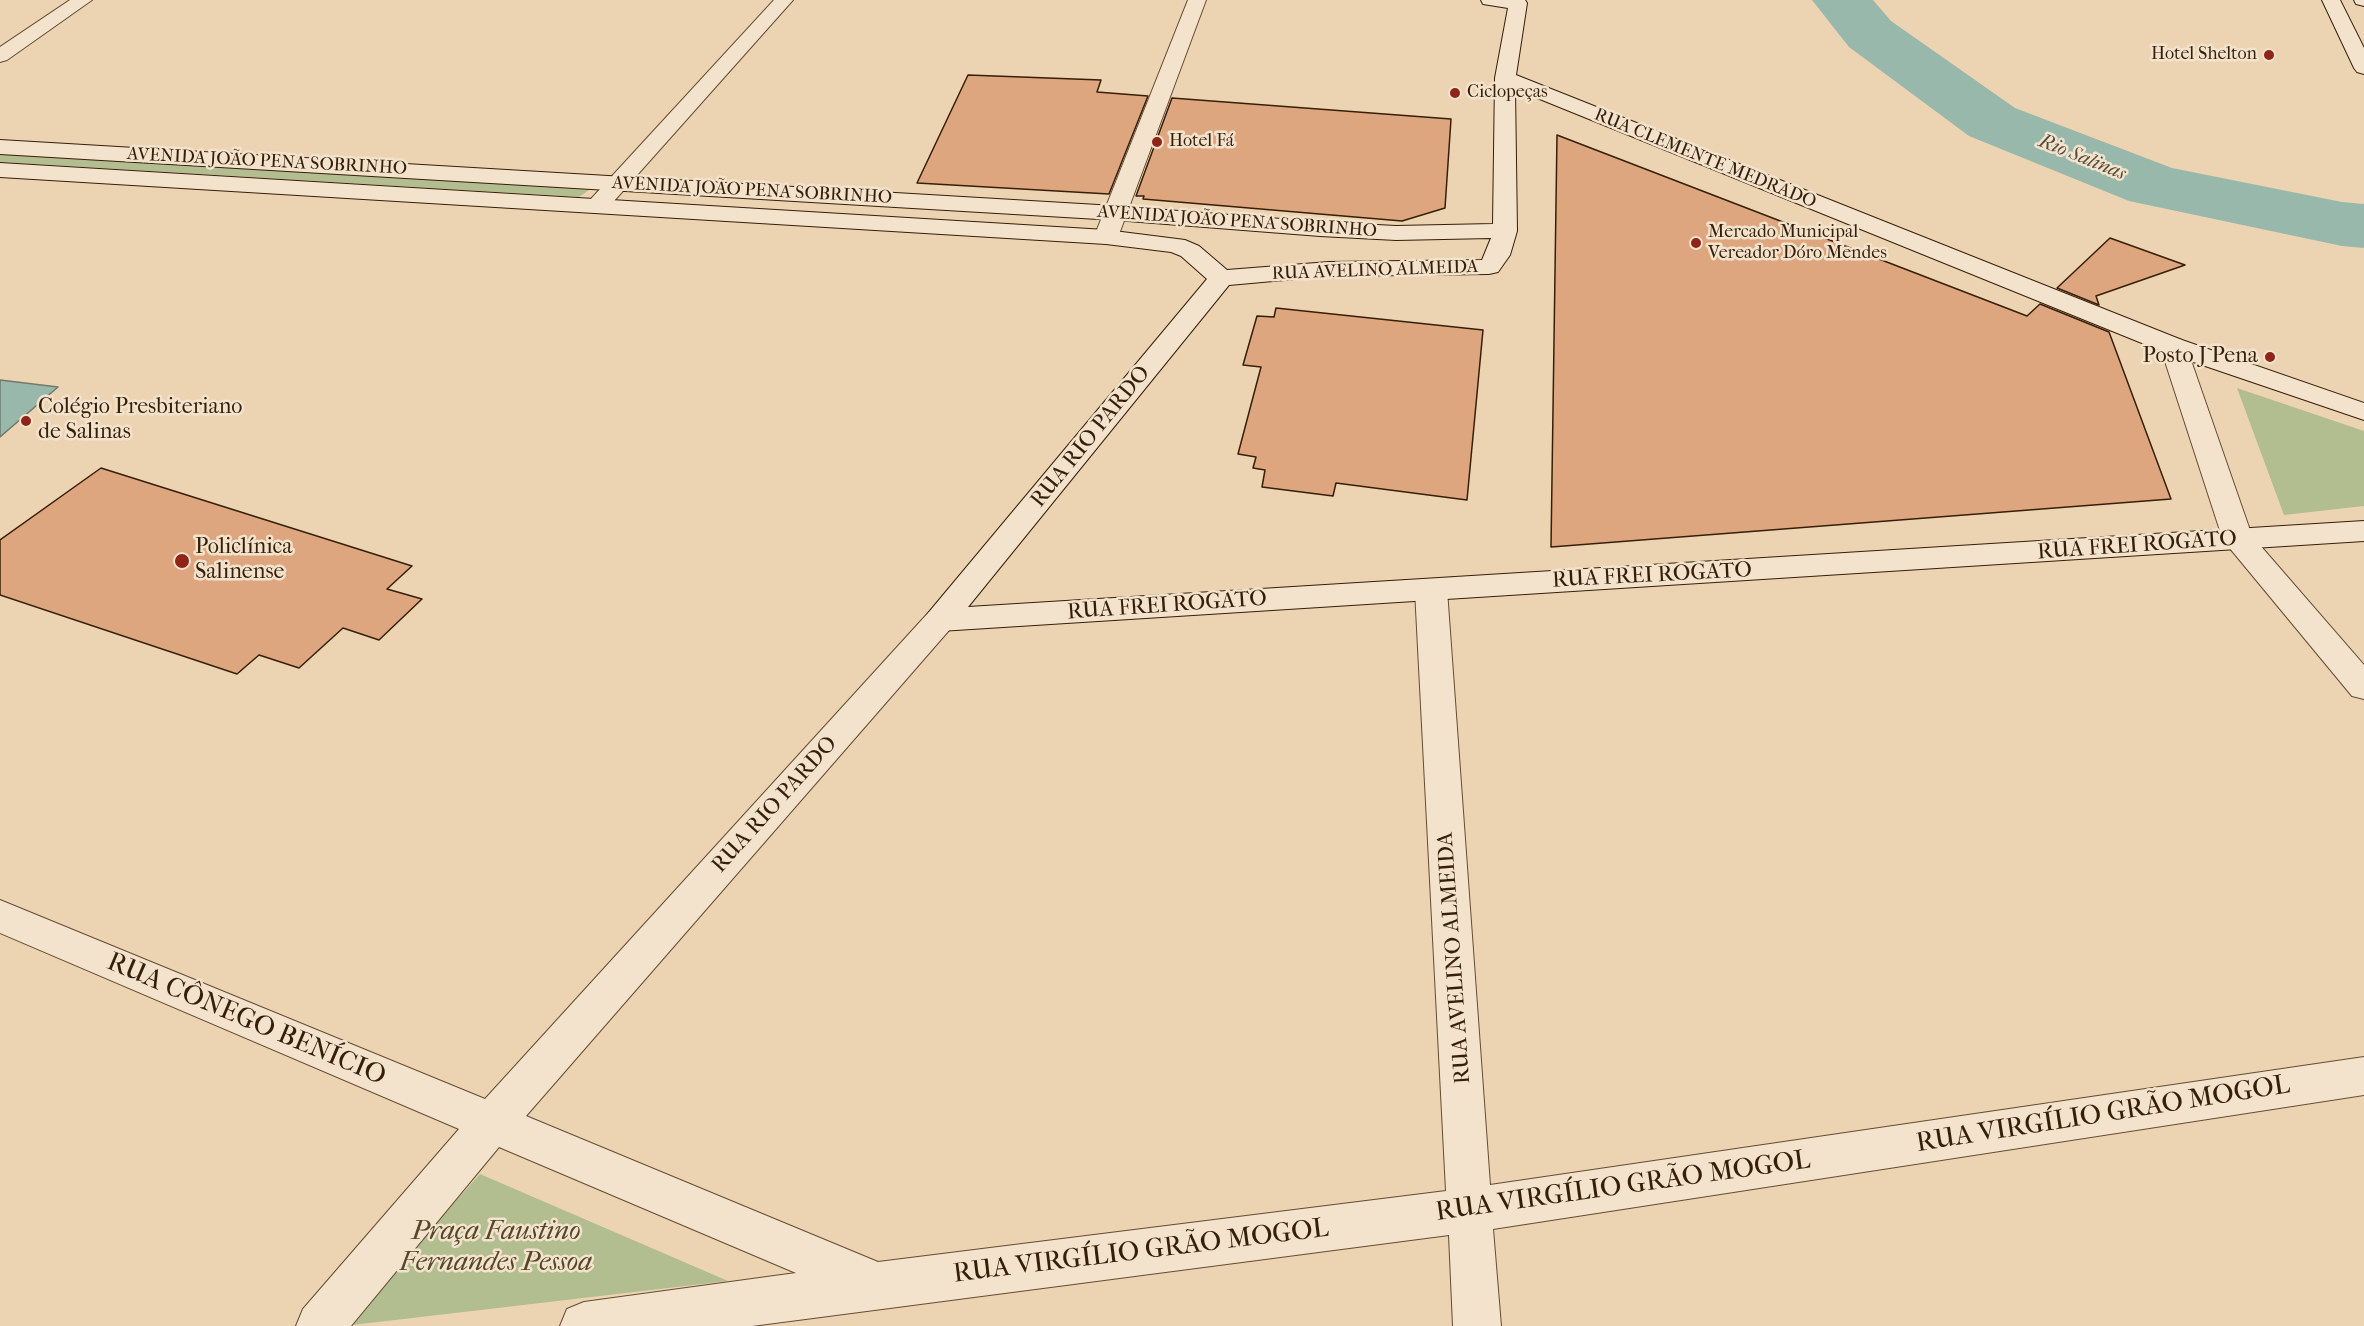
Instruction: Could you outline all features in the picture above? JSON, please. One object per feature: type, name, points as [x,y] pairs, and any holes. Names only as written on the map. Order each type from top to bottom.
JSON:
[{"type":"main road","points":[[0,56],[83,0]]},
{"type":"main road","points":[[598,205],[784,0]]},
{"type":"main road","points":[[1106,237],[1197,0]]},
{"type":"main road","points":[[1490,0],[1518,2],[1505,78],[1505,231]]},
{"type":"main road","points":[[2331,0],[2364,68]]},
{"type":"main road","name":"RUA CLEMENTE MEDRADO","points":[[1505,78],[2173,346],[2364,412]]},
{"type":"main road","name":"AVENIDA JOÃO PENA SOBRINHO","points":[[0,147],[1115,213],[1320,230],[1396,233],[1505,231]]},
{"type":"main road","name":"AVENIDA JOÃO PENA SOBRINHO","points":[[0,170],[1106,237],[1176,245],[1190,251],[1221,278]]},
{"type":"main road","points":[[1320,230],[1389,269]]},
{"type":"main road","name":"RUA AVELINO ALMEIDA","points":[[1221,278],[1329,269],[1489,267],[1498,255],[1505,231]]},
{"type":"main road","name":"RUA RIO PARDO","points":[[320,1326],[492,1123],[940,620],[1221,278]]},
{"type":"main road","points":[[2173,346],[2238,540],[2364,687]]},
{"type":"main road","name":"RUA FREI ROGATO","points":[[940,620],[2364,531]]},
{"type":"main road","name":"RUA AVELINO ALMEIDA","points":[[1431,590],[1477,1326]]},
{"type":"main road","name":"RUA CÔNEGO BENÍCIO","points":[[0,916],[492,1123]]},
{"type":"main road","name":"RUA VIRGÍLIO GRÃO MOGOL","points":[[880,1285],[1471,1210],[2364,1076]]},
{"type":"main road","points":[[492,1123],[880,1285]]},
{"type":"main road","points":[[584,1326],[880,1285]]},
{"type":"green space","points":[[0,154],[592,188],[579,197],[0,162]]},
{"type":"green space","points":[[2237,388],[2364,431],[2364,506],[2284,515]]},
{"type":"green space","name":"Praça Faustino Fernandes Pessoa","points":[[480,1174],[728,1281],[344,1326]]},
{"type":"shaded area","points":[[0,380],[58,387],[0,437]]},
{"type":"building","points":[[968,75],[1101,80],[1097,92],[1148,96],[1109,194],[917,183]]},
{"type":"building","points":[[1172,98],[1451,119],[1445,208],[1402,221],[1143,199],[1144,196],[1136,196]]},
{"type":"building","name":"Mercado Municipal Vereador Dóro Mendes","points":[[1557,135],[2027,316],[2040,304],[2109,332],[2171,499],[1551,547]]},
{"type":"building","points":[[2110,238],[2185,265],[2096,296],[2099,305],[2057,288]]},
{"type":"building","points":[[1276,308],[1483,330],[1467,500],[1336,483],[1333,496],[1262,487],[1265,470],[1253,468],[1256,457],[1238,454],[1261,367],[1243,365],[1257,316],[1274,317]]},
{"type":"building","name":"Policlínica Salinense","points":[[101,468],[412,566],[387,589],[422,599],[379,640],[343,628],[299,668],[259,655],[237,674],[0,595],[0,540]]},
{"type":"waterway","name":"Rio Salinas","points":[[1841,0],[1870,34],[1992,122],[2154,186],[2342,224],[2364,226]]},
{"type":"place","name":"Hotel Shelton","points":[[2269,55]]},
{"type":"place","name":"Ciclopeças","points":[[1455,93]]},
{"type":"place","name":"Hotel Fá","points":[[1157,142]]},
{"type":"place","name":"Mercado Municipal Vereador Dóro Mendes","points":[[1696,243]]},
{"type":"place","name":"Posto J Pena","points":[[2270,357]]},
{"type":"place","name":"Colégio Presbiteriano de Salinas","points":[[26,421]]},
{"type":"place","name":"Policlínica Salinense","points":[[182,561]]}]
